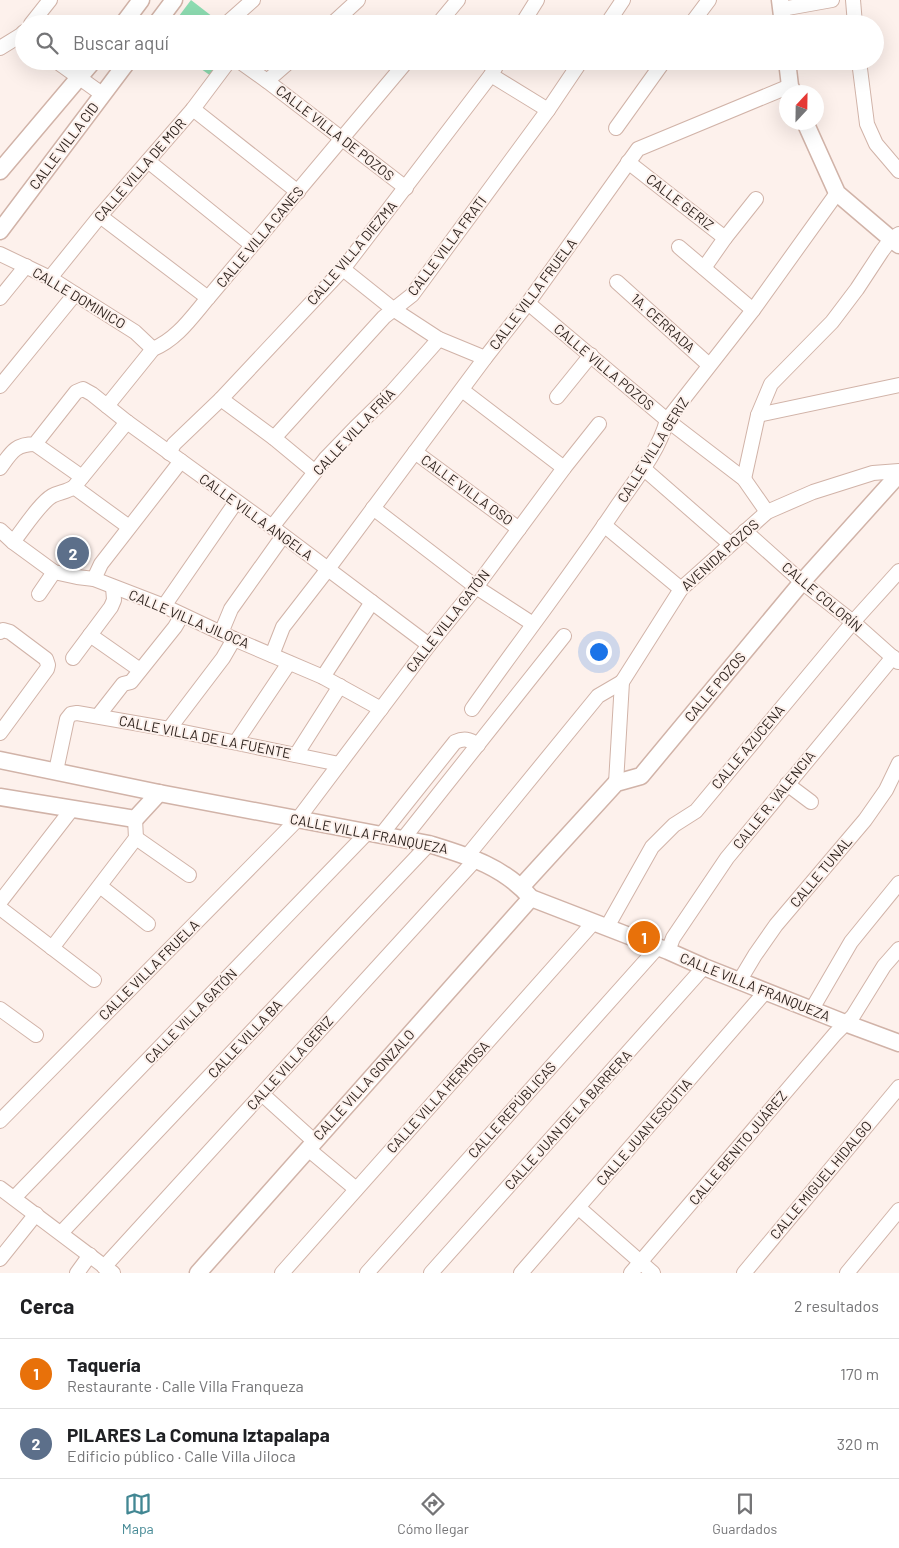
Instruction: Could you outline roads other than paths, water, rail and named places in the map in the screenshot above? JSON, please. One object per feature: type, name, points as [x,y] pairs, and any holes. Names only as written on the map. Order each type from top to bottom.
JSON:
[{"type":"street","points":[[38,15],[50,0]]},
{"type":"street","points":[[130,15],[141,0]]},
{"type":"street","points":[[163,15],[174,0]]},
{"type":"street","points":[[236,15],[253,0]]},
{"type":"street","points":[[342,15],[358,0]]},
{"type":"street","points":[[446,15],[458,0]]},
{"type":"street","points":[[528,15],[537,0]]},
{"type":"street","points":[[613,15],[623,0]]},
{"type":"street","points":[[697,15],[708,0]]},
{"type":"street","points":[[782,11],[832,0]]},
{"type":"street","points":[[853,0],[854,15]]},
{"type":"street","points":[[0,48],[15,40]]},
{"type":"street","points":[[69,70],[102,94]]},
{"type":"street","points":[[0,171],[86,70]]},
{"type":"street","name":"CALLE VILLA CID","points":[[0,231],[121,70]]},
{"type":"street","name":"CALLE VILLA DE MOR","points":[[50,278],[100,216],[193,109],[222,70]]},
{"type":"street","name":"CALLE VILLA DE POZOS","points":[[252,70],[406,188]]},
{"type":"street","points":[[268,81],[280,70]]},
{"type":"street","name":"CALLE VILLA CANES","points":[[107,406],[153,349],[174,337],[208,298],[400,70]]},
{"type":"street","name":"CALLE VILLA DIEZMA","points":[[169,452],[174,444],[221,399],[343,269],[494,70]]},
{"type":"street","name":"CALLE VILLA FRATI","points":[[274,438],[377,324],[412,295],[548,110],[575,70]]},
{"type":"street","points":[[616,128],[658,70]]},
{"type":"street","points":[[789,70],[791,85]]},
{"type":"street","points":[[861,70],[866,124],[876,144],[899,171]]},
{"type":"street","points":[[491,75],[548,110]]},
{"type":"street","name":"CALLE VILLA FRUELA","points":[[272,655],[283,626],[328,570],[528,303],[638,149],[779,94]]},
{"type":"street","points":[[193,109],[298,192]]},
{"type":"street","points":[[744,479],[758,415],[771,384],[832,322],[882,251],[896,239],[837,193],[809,130]]},
{"type":"street","points":[[148,161],[252,245]]},
{"type":"street","name":"CALLE GERIZ","points":[[628,162],[726,238],[704,268]]},
{"type":"street","name":"CALLE VILLA GERIZ","points":[[472,709],[604,526],[643,468],[664,433],[668,420],[753,310],[837,193]]},
{"type":"street","points":[[726,238],[756,199]]},
{"type":"street","points":[[100,216],[208,298]]},
{"type":"street","points":[[679,247],[753,310]]},
{"type":"street","name":"CALLE DOMINICO","points":[[0,254],[50,278],[135,332],[153,349]]},
{"type":"street","points":[[0,298],[26,266]]},
{"type":"street","points":[[343,269],[393,309],[439,339],[485,358]]},
{"type":"street","name":"1A. CERRADA","points":[[617,282],[710,365]]},
{"type":"street","points":[[0,386],[75,294]]},
{"type":"street","name":"CALLE VILLA POZOS","points":[[528,303],[668,420],[744,479],[767,512]]},
{"type":"street","name":"CALLE VILLA FRÍA","points":[[221,632],[231,609],[315,472],[326,458],[392,392],[439,339]]},
{"type":"street","points":[[557,397],[591,355]]},
{"type":"street","points":[[758,415],[899,385]]},
{"type":"street","name":"CALLE VILLA ANGELA","points":[[35,444],[76,392],[83,390],[92,394],[127,422],[372,602],[428,646]]},
{"type":"street","points":[[462,390],[564,468]]},
{"type":"street","points":[[221,399],[274,438],[315,472]]},
{"type":"street","points":[[13,542],[45,502],[52,496],[67,491],[78,482],[127,422]]},
{"type":"street","name":"CALLE VILLA GATÓN","points":[[298,820],[428,646],[476,587],[599,424]]},
{"type":"street","points":[[0,468],[14,449],[25,444],[35,444],[129,527]]},
{"type":"street","name":"CALLE VILLA OSO","points":[[415,452],[519,528]]},
{"type":"street","points":[[94,579],[101,564],[181,461]]},
{"type":"street","points":[[643,468],[730,544]]},
{"type":"street","name":"AVENIDA POZOS","points":[[616,783],[622,682],[680,589],[767,512],[821,489],[873,474],[899,473]]},
{"type":"street","name":"CALLE POZOS","points":[[616,783],[641,776],[802,582],[899,473]]},
{"type":"street","points":[[164,606],[236,502]]},
{"type":"street","points":[[373,508],[476,587],[533,624]]},
{"type":"street","points":[[604,526],[680,589]]},
{"type":"street","name":"CALLE VILLA JILOCA","points":[[0,530],[54,572],[94,579],[164,606],[323,677],[381,709]]},
{"type":"street","name":"CALLE COLORÍN","points":[[745,531],[802,582],[853,622],[896,660]]},
{"type":"street","points":[[39,594],[54,572]]},
{"type":"street","name":"CALLE AZUCENA","points":[[600,925],[652,846],[674,825],[696,811],[853,622],[898,574]]},
{"type":"street","points":[[73,658],[111,607],[114,600],[113,587]]},
{"type":"street","points":[[323,677],[372,602]]},
{"type":"street","points":[[98,716],[123,684],[131,682],[175,627],[182,615]]},
{"type":"street","points":[[0,632],[3,630],[10,632],[46,659],[48,665],[47,670],[0,733]]},
{"type":"street","points":[[90,635],[140,670]]},
{"type":"street","points":[[403,840],[564,636]]},
{"type":"street","points":[[169,729],[223,658],[234,638]]},
{"type":"street","name":"CALLE R. VALENCIA","points":[[662,949],[673,938],[727,858],[787,784],[896,660]]},
{"type":"street","points":[[236,742],[289,663]]},
{"type":"street","points":[[472,857],[598,696],[622,682]]},
{"type":"street","points":[[296,755],[340,686]]},
{"type":"street","name":"CALLE VILLA DE LA FUENTE","points":[[56,771],[67,719],[71,714],[78,713],[236,742],[339,764]]},
{"type":"street","name":"CALLE VILLA GATÓN","points":[[14,1198],[374,834],[455,742],[462,738],[469,739],[478,745]]},
{"type":"street","name":"CALLE VILLA FRANQUEZA","points":[[0,760],[159,793],[429,844],[472,857],[504,874],[526,893],[704,967],[845,1023],[899,1042]]},
{"type":"street","name":"CALLE TUNAL","points":[[740,980],[776,925],[865,820],[886,790],[899,763]]},
{"type":"street","points":[[526,893],[616,783]]},
{"type":"street","points":[[787,784],[811,802]]},
{"type":"street","points":[[52,948],[136,838],[135,819],[159,793]]},
{"type":"street","points":[[0,797],[135,819]]},
{"type":"street","points":[[0,902],[72,809]]},
{"type":"street","name":"CALLE VILLA FRUELA","points":[[0,1121],[298,820]]},
{"type":"street","points":[[136,838],[189,875]]},
{"type":"street","name":"CALLE VILLA BA","points":[[61,1233],[429,844]]},
{"type":"street","name":"CALLE VILLA GERIZ","points":[[109,1270],[472,857]]},
{"type":"street","points":[[812,1010],[851,942],[899,883]]},
{"type":"street","points":[[100,886],[148,924]]},
{"type":"street","name":"CALLE VILLA GONZALO","points":[[198,1273],[311,1145],[526,893]]},
{"type":"street","points":[[0,908],[94,980]]},
{"type":"street","name":"CALLE VILLA HERMOSA","points":[[282,1273],[356,1189],[600,925]]},
{"type":"street","name":"CALLE REPÚBLICAS","points":[[367,1273],[662,949]]},
{"type":"street","name":"CALLE BENITO JUÁREZ","points":[[636,1268],[853,1016],[884,966],[899,949]]},
{"type":"street","name":"CALLE JUAN DE LA BARRERA","points":[[431,1273],[704,967]]},
{"type":"street","name":"CALLE JUAN ESCUTIA","points":[[521,1273],[766,991]]},
{"type":"street","points":[[0,1009],[36,1035]]},
{"type":"street","name":"CALLE MIGUEL HIDALGO","points":[[744,1273],[899,1087]]},
{"type":"street","points":[[262,1094],[356,1189]]},
{"type":"street","points":[[0,1188],[109,1270]]},
{"type":"street","points":[[579,1208],[636,1268],[653,1273]]},
{"type":"street","points":[[847,1273],[899,1210]]},
{"type":"street","points":[[0,1260],[36,1214]]},
{"type":"street","points":[[77,1273],[90,1255]]},
{"type":"place","name":"PILARES La Comuna Iztapalapa","points":[[73,553]]},
{"type":"place","name":"Taquería","points":[[644,937]]}]
